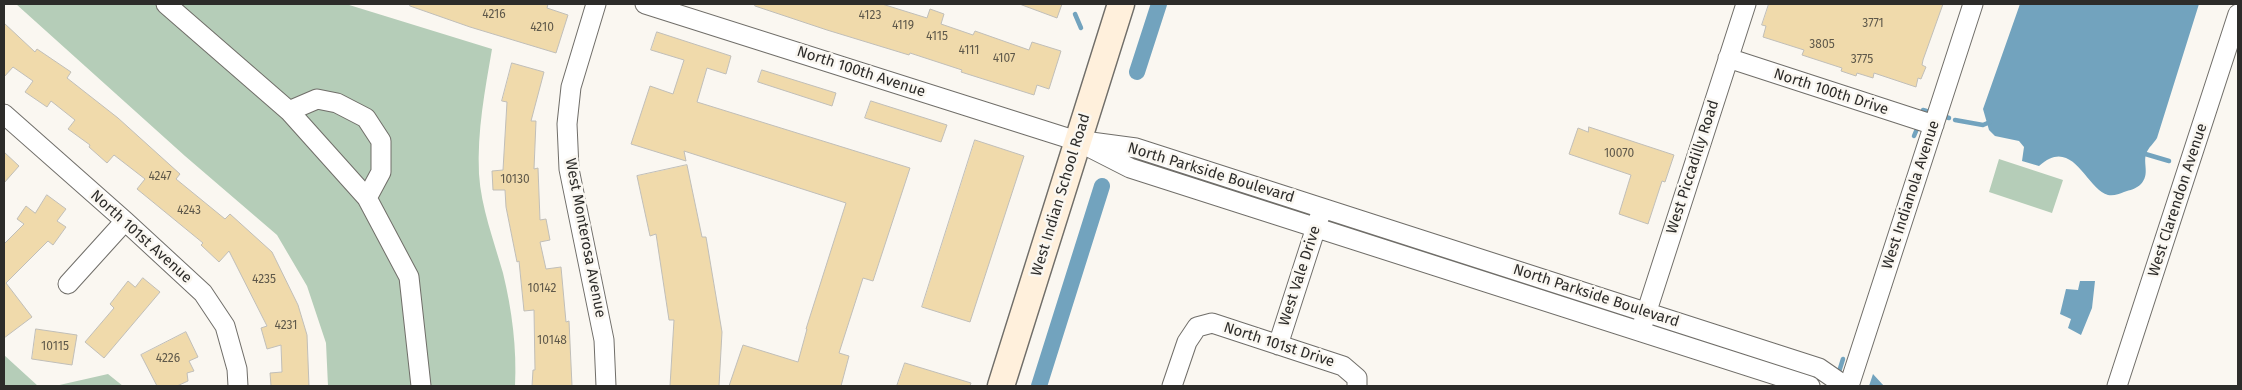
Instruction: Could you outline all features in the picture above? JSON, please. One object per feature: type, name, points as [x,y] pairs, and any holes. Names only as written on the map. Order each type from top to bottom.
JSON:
[{"type":"main road","name":"West Indian School Road","points":[[1001,386],[1121,4]]},
{"type":"street","points":[[166,4],[289,112],[367,198],[409,277],[421,386]]},
{"type":"street","name":"West Monterosa Avenue","points":[[596,4],[571,87],[567,124],[569,169],[604,340],[606,386]]},
{"type":"street","name":"North 100th Avenue","points":[[645,4],[1078,141]]},
{"type":"street","name":"West Piccadilly Road","points":[[1640,331],[1746,4]]},
{"type":"street","name":"West Indianola Avenue","points":[[1849,386],[1973,4]]},
{"type":"street","name":"West Clarendon Avenue","points":[[2117,386],[2238,14]]},
{"type":"street","name":"North 100th Drive","points":[[1728,58],[1934,126]]},
{"type":"street","points":[[289,112],[317,99],[337,103],[366,118],[381,141],[381,172],[367,198]]},
{"type":"street","name":"North 101st Avenue","points":[[4,114],[126,221],[202,293],[225,326],[231,344],[238,386]]},
{"type":"street","name":"North Parkside Boulevard","points":[[1078,141],[1136,148],[1322,207],[1819,368],[1845,386]]},
{"type":"street","name":"North Parkside Boulevard","points":[[1078,141],[1130,168],[1810,386]]},
{"type":"street","name":"West Vale Drive","points":[[1278,345],[1322,207]]},
{"type":"street","points":[[68,284],[126,221]]},
{"type":"street","name":"North 101st Drive","points":[[1172,386],[1187,342],[1197,327],[1212,323],[1343,366],[1357,382]]},
{"type":"green space","points":[[16,4],[346,4],[492,49],[480,126],[479,174],[485,211],[509,301],[514,344],[515,386],[328,386],[326,343],[307,286],[277,235],[185,156]]},
{"type":"green space","points":[[1999,159],[2063,180],[2052,213],[1989,192]]},
{"type":"green space","points":[[4,355],[38,386],[4,386]]},
{"type":"green space","points":[[108,374],[123,386],[55,386]]},
{"type":"water","points":[[2020,4],[2199,4],[2157,138],[2146,154],[2144,180],[2137,187],[2116,195],[2108,195],[2100,191],[2070,160],[2061,157],[2051,158],[2039,166],[2022,161],[2024,147],[2019,141],[1995,136],[1989,130],[1983,109]]},
{"type":"water","points":[[2080,281],[2095,281],[2092,308],[2081,335],[2068,328],[2071,319],[2060,314],[2066,289],[2078,290]]},
{"type":"water","points":[[1873,374],[1884,386],[1869,386]]},
{"type":"building","points":[[411,4],[548,4],[547,8],[568,15],[556,53],[470,27],[410,6]]},
{"type":"building","points":[[756,4],[882,4],[927,18],[930,9],[944,14],[941,24],[973,35],[975,31],[1029,50],[1032,42],[1061,51],[1049,89],[1037,85],[1034,95],[961,72],[962,70],[910,53],[909,55],[827,30],[755,6]]},
{"type":"building","points":[[1023,4],[1062,4],[1057,18]]},
{"type":"building","points":[[1769,4],[1943,4],[1923,60],[1922,65],[1926,67],[1921,79],[1918,78],[1916,87],[1874,73],[1873,78],[1857,73],[1856,76],[1841,71],[1842,68],[1802,55],[1804,50],[1763,37],[1766,26],[1762,25]]},
{"type":"building","points":[[4,23],[35,52],[37,49],[71,72],[67,78],[118,118],[180,174],[176,179],[225,219],[230,214],[272,252],[298,305],[307,335],[309,386],[271,386],[270,373],[282,372],[281,345],[267,349],[261,328],[267,326],[229,251],[219,262],[201,245],[203,243],[137,189],[145,179],[114,155],[107,163],[89,147],[90,145],[68,129],[75,120],[51,101],[47,107],[25,92],[33,81],[13,67],[4,77]]},
{"type":"building","points":[[657,32],[731,56],[726,74],[707,68],[697,102],[910,168],[873,281],[863,278],[839,353],[849,356],[841,386],[729,386],[743,345],[798,362],[806,329],[846,203],[684,151],[686,161],[631,144],[650,86],[673,94],[684,60],[651,50]]},
{"type":"building","points":[[512,63],[544,72],[531,121],[536,121],[534,169],[538,168],[540,220],[546,219],[550,240],[540,242],[546,269],[561,267],[566,322],[569,321],[572,386],[532,386],[533,370],[535,370],[534,310],[524,311],[519,261],[517,262],[506,207],[505,190],[493,190],[492,171],[503,170],[507,102],[502,101]]},
{"type":"building","points":[[762,70],[836,93],[832,106],[758,82]]},
{"type":"building","points":[[871,101],[947,125],[941,142],[865,118]]},
{"type":"building","points":[[1589,127],[1674,155],[1665,182],[1662,181],[1648,224],[1619,214],[1631,175],[1569,154],[1578,128],[1588,132]]},
{"type":"building","points":[[975,140],[1024,156],[970,322],[922,307]]},
{"type":"building","points":[[4,152],[19,166],[4,183]]},
{"type":"building","points":[[687,165],[702,237],[706,237],[722,332],[719,386],[670,386],[674,320],[669,320],[656,234],[650,236],[637,176]]},
{"type":"building","points":[[47,195],[66,209],[57,221],[66,227],[53,245],[48,241],[6,283],[32,317],[4,338],[4,244],[24,224],[17,219],[26,206],[35,213]]},
{"type":"building","points":[[143,278],[160,292],[104,358],[85,342],[114,308],[110,304],[128,281],[135,287]]},
{"type":"building","points":[[36,329],[77,335],[72,365],[32,359]]},
{"type":"building","points":[[186,332],[198,357],[189,361],[194,371],[187,373],[188,381],[177,386],[157,386],[141,355]]},
{"type":"building","points":[[905,363],[971,383],[970,386],[897,386]]},
{"type":"waterway","points":[[1137,72],[1159,4]]},
{"type":"waterway","points":[[1075,14],[1081,28]]},
{"type":"waterway","points":[[1921,116],[1923,110],[1933,113]]},
{"type":"waterway","points":[[1940,115],[1949,118]]},
{"type":"waterway","points":[[1955,120],[1983,125],[1990,122]]},
{"type":"waterway","points":[[1914,136],[1919,124]]},
{"type":"waterway","points":[[2142,153],[2169,161]]},
{"type":"waterway","points":[[1039,386],[1102,186]]},
{"type":"waterway","points":[[1838,375],[1843,359]]}]
